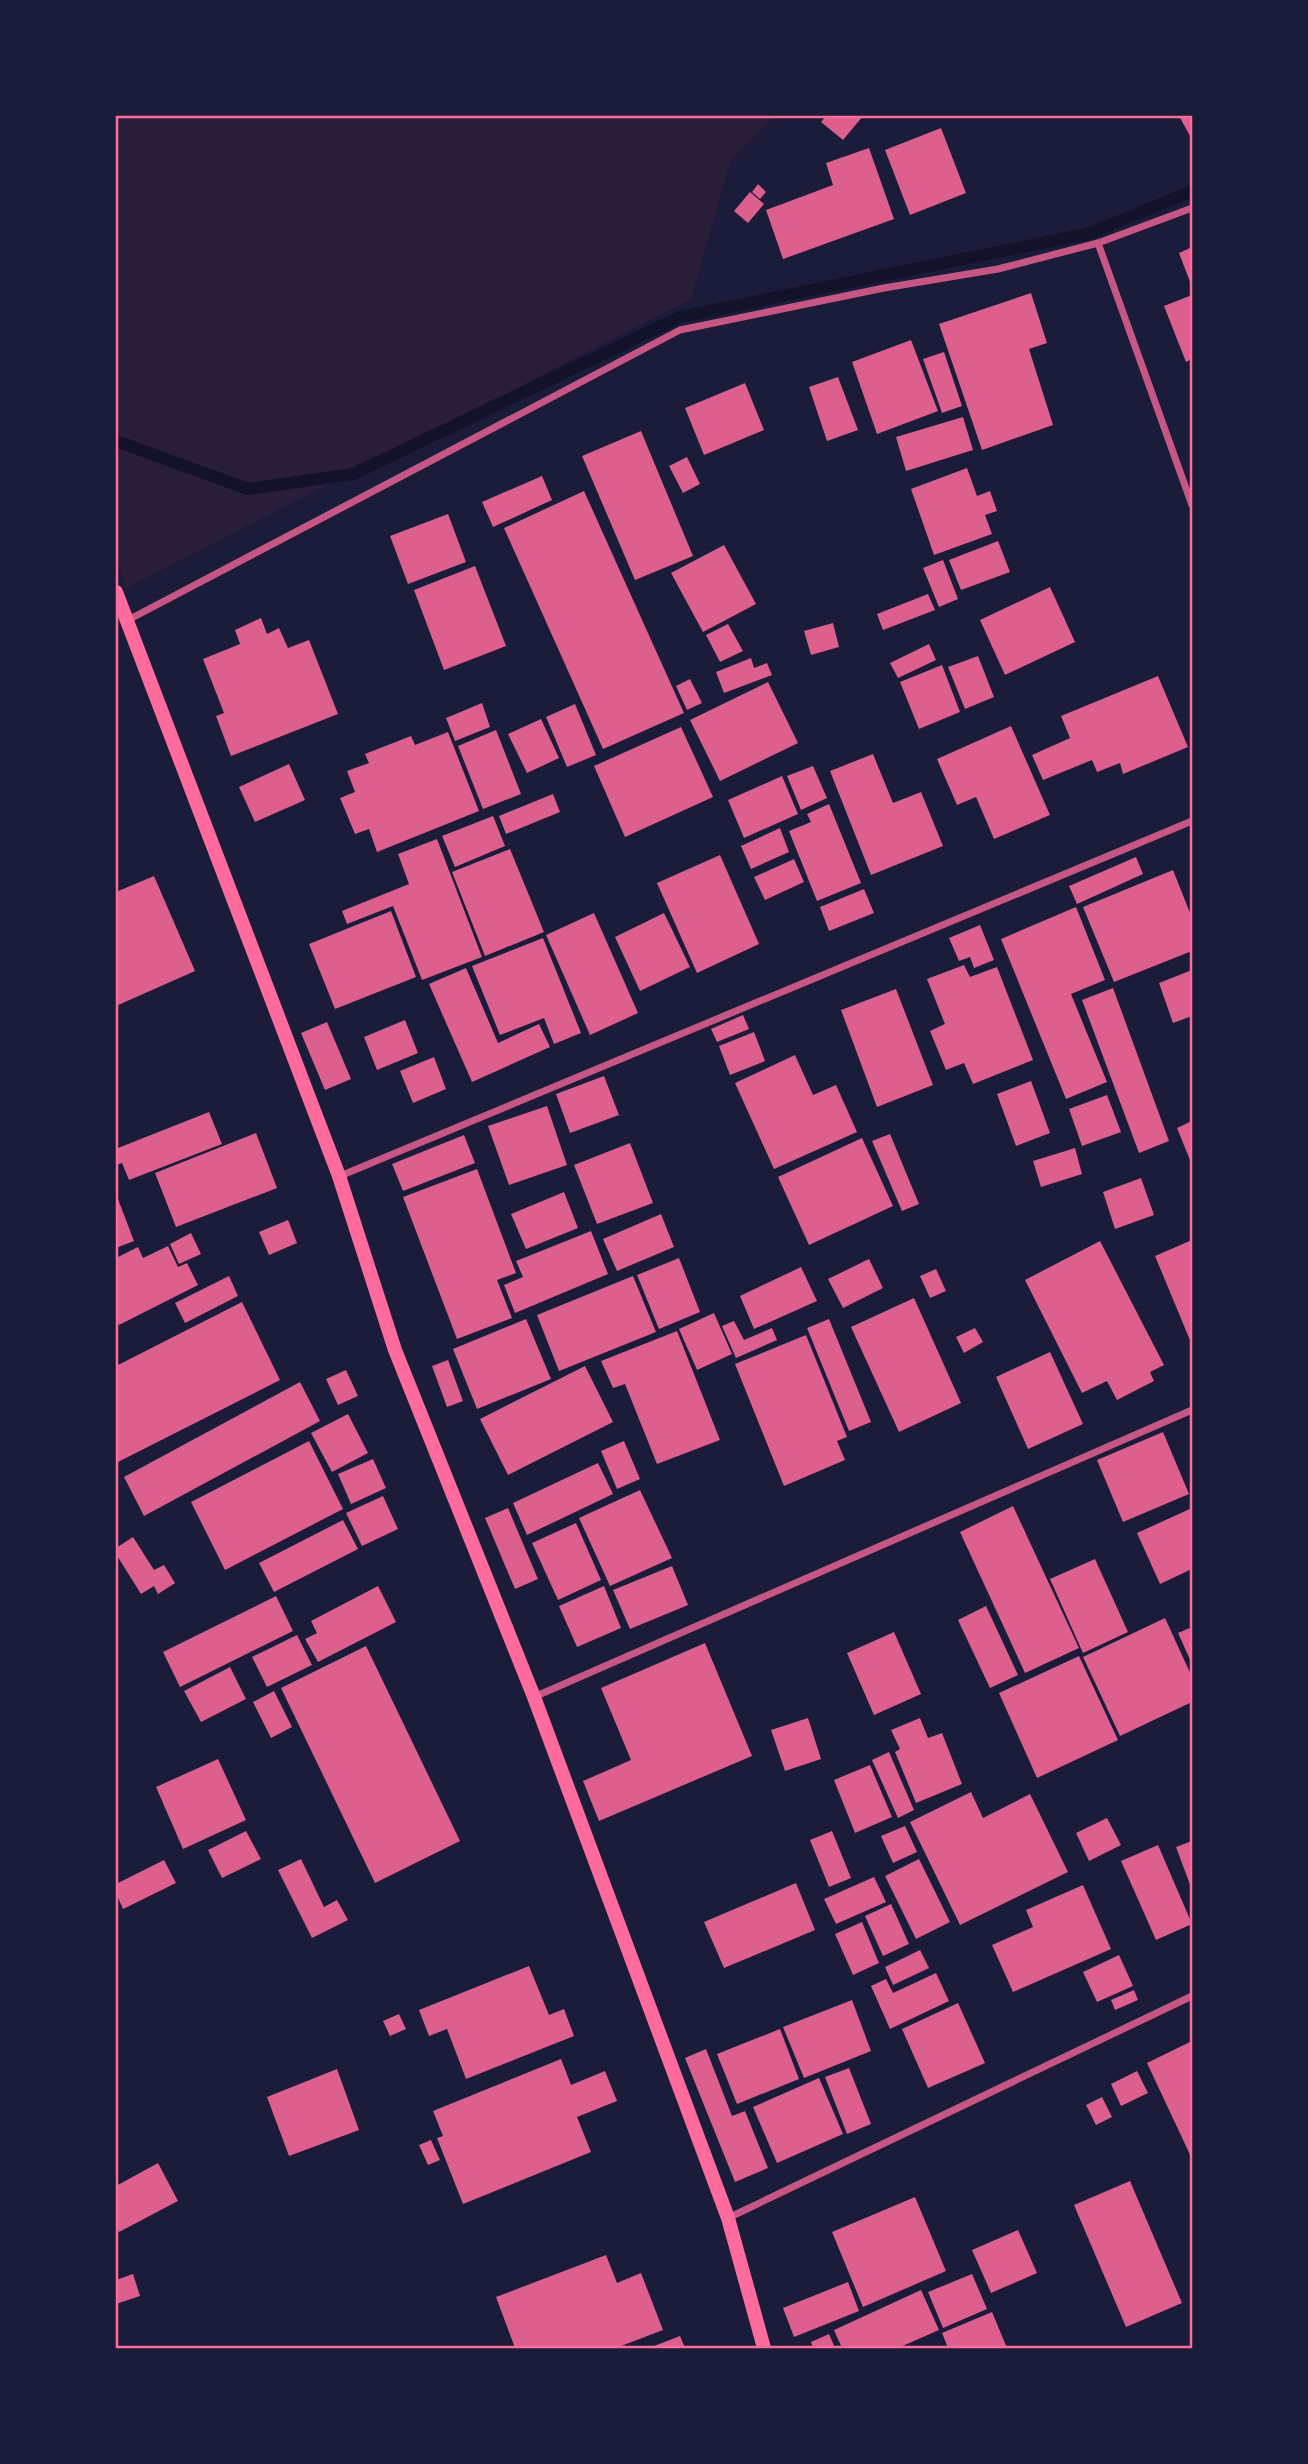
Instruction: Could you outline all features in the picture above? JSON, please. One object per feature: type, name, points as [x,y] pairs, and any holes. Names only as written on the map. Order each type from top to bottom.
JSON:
[{"type":"main road","points":[[116,592],[339,1176],[395,1350],[534,1697],[728,2218],[764,2348]]},
{"type":"street","points":[[128,620],[680,330],[884,288],[998,269],[1098,243],[1192,208]]},
{"type":"street","points":[[1098,243],[1192,505]]},
{"type":"street","points":[[339,1176],[1192,821]]},
{"type":"street","points":[[534,1697],[1192,1410]]},
{"type":"street","points":[[728,2218],[1192,1996]]},
{"type":"shaded area","points":[[116,116],[774,116],[731,159],[691,299],[126,588],[116,559]]},
{"type":"building","points":[[826,116],[863,116],[843,140],[821,122]]},
{"type":"building","points":[[1179,116],[1192,116],[1190,136]]},
{"type":"building","points":[[941,128],[966,193],[910,215],[885,150]]},
{"type":"building","points":[[869,148],[894,219],[783,259],[766,210],[833,185],[826,163]]},
{"type":"building","points":[[758,184],[766,192],[760,199],[752,192]]},
{"type":"building","points":[[750,192],[764,204],[748,223],[734,211]]},
{"type":"building","points":[[1192,247],[1192,287],[1179,253]]},
{"type":"building","points":[[1031,293],[1047,343],[1029,349],[1053,425],[982,450],[939,324]]},
{"type":"building","points":[[1192,295],[1192,359],[1186,362],[1164,306]]},
{"type":"building","points":[[911,340],[938,411],[877,434],[852,362]]},
{"type":"building","points":[[944,352],[962,406],[942,413],[923,359]]},
{"type":"building","points":[[838,377],[858,430],[827,441],[809,387]]},
{"type":"building","points":[[745,383],[764,430],[704,455],[685,408]]},
{"type":"building","points":[[963,417],[973,450],[906,471],[896,437]]},
{"type":"building","points":[[641,431],[693,556],[635,580],[582,456]]},
{"type":"building","points":[[687,457],[700,484],[683,493],[669,466]]},
{"type":"building","points":[[967,468],[977,496],[990,491],[997,511],[985,515],[992,534],[934,555],[911,489]]},
{"type":"building","points":[[542,476],[552,500],[493,527],[482,502]]},
{"type":"building","points":[[584,491],[684,713],[603,749],[504,528]]},
{"type":"building","points":[[448,514],[466,562],[408,584],[390,536]]},
{"type":"building","points":[[998,541],[1010,572],[961,590],[949,560]]},
{"type":"building","points":[[724,545],[756,604],[703,632],[671,573]]},
{"type":"building","points":[[943,560],[958,599],[939,607],[923,568]]},
{"type":"building","points":[[475,566],[506,646],[444,670],[414,590]]},
{"type":"building","points":[[1050,587],[1075,642],[1005,675],[980,620]]},
{"type":"building","points":[[928,594],[935,610],[883,630],[877,614]]},
{"type":"building","points":[[261,618],[267,634],[279,628],[288,648],[309,640],[338,714],[231,756],[216,716],[224,713],[203,659],[240,644],[235,630]]},
{"type":"building","points":[[833,623],[839,647],[811,655],[804,631]]},
{"type":"building","points":[[728,624],[743,651],[720,662],[706,635]]},
{"type":"building","points":[[929,644],[936,660],[898,678],[890,663]]},
{"type":"building","points":[[978,656],[994,697],[965,709],[948,667]]},
{"type":"building","points":[[751,658],[754,668],[767,663],[772,675],[724,693],[716,672]]},
{"type":"building","points":[[942,665],[960,712],[919,729],[900,682]]},
{"type":"building","points":[[1158,676],[1188,747],[1123,774],[1120,763],[1097,772],[1092,760],[1043,780],[1032,755],[1070,738],[1061,716]]},
{"type":"building","points":[[690,679],[702,703],[687,710],[676,686]]},
{"type":"building","points":[[768,682],[798,743],[720,781],[690,720]]},
{"type":"building","points":[[482,703],[490,727],[455,741],[446,718]]},
{"type":"building","points":[[575,704],[596,755],[567,767],[546,717]]},
{"type":"building","points":[[541,719],[559,758],[527,773],[508,734]]},
{"type":"building","points":[[1011,726],[1050,815],[994,839],[976,797],[957,805],[937,759]]},
{"type":"building","points":[[681,727],[713,797],[625,837],[594,766]]},
{"type":"building","points":[[496,730],[521,794],[483,809],[458,746]]},
{"type":"building","points":[[448,732],[479,811],[377,852],[369,829],[355,834],[340,798],[355,792],[347,771],[369,763],[365,754],[411,736],[415,745]]},
{"type":"building","points":[[873,754],[893,803],[921,792],[943,846],[871,875],[830,771]]},
{"type":"building","points":[[289,764],[305,800],[255,822],[239,787]]},
{"type":"building","points":[[813,766],[827,798],[801,810],[787,776]]},
{"type":"building","points":[[782,776],[798,814],[744,838],[728,800]]},
{"type":"building","points":[[553,794],[560,812],[506,834],[499,816]]},
{"type":"building","points":[[829,804],[861,883],[817,901],[789,831],[811,822],[807,814]]},
{"type":"building","points":[[493,816],[505,846],[455,867],[442,836]]},
{"type":"building","points":[[780,828],[789,852],[751,869],[741,846]]},
{"type":"building","points":[[437,839],[482,957],[422,980],[393,906],[347,924],[342,911],[409,884],[398,854]]},
{"type":"building","points":[[510,849],[544,932],[485,956],[452,872]]},
{"type":"building","points":[[720,855],[759,944],[697,973],[657,883]]},
{"type":"building","points":[[1136,857],[1143,874],[1077,904],[1069,886]]},
{"type":"building","points":[[794,859],[804,882],[765,900],[754,877]]},
{"type":"building","points":[[1173,870],[1192,918],[1192,951],[1114,982],[1083,907]]},
{"type":"building","points":[[154,876],[195,971],[116,1006],[116,892]]},
{"type":"building","points":[[864,889],[874,913],[829,931],[820,907]]},
{"type":"building","points":[[1076,907],[1105,980],[1071,994],[1107,1082],[1066,1099],[1001,939]]},
{"type":"building","points":[[391,911],[416,977],[335,1009],[309,944]]},
{"type":"building","points":[[594,913],[638,1013],[590,1035],[546,935]]},
{"type":"building","points":[[664,913],[690,967],[640,991],[615,937]]},
{"type":"building","points":[[980,925],[994,960],[974,968],[970,957],[959,961],[949,938]]},
{"type":"building","points":[[543,938],[581,1033],[554,1044],[544,1018],[500,1035],[472,966]]},
{"type":"building","points":[[964,965],[970,977],[997,967],[1033,1060],[973,1084],[964,1063],[946,1070],[930,1031],[945,1024],[927,979]]},
{"type":"building","points":[[466,968],[498,1043],[539,1024],[550,1047],[472,1082],[429,984]]},
{"type":"building","points":[[1192,970],[1192,1016],[1173,1023],[1159,983]]},
{"type":"building","points":[[1113,988],[1169,1141],[1139,1153],[1082,1000]]},
{"type":"building","points":[[896,989],[933,1085],[877,1107],[841,1010]]},
{"type":"building","points":[[743,1015],[749,1029],[717,1042],[711,1029]]},
{"type":"building","points":[[405,1020],[418,1053],[377,1070],[364,1037]]},
{"type":"building","points":[[327,1022],[351,1079],[325,1090],[301,1033]]},
{"type":"building","points":[[754,1032],[765,1061],[730,1075],[719,1046]]},
{"type":"building","points":[[795,1055],[813,1095],[836,1085],[857,1132],[774,1169],[735,1083]]},
{"type":"building","points":[[434,1057],[446,1089],[413,1103],[400,1071]]},
{"type":"building","points":[[604,1076],[619,1115],[570,1133],[556,1094]]},
{"type":"building","points":[[1031,1081],[1050,1133],[1016,1146],[997,1094]]},
{"type":"building","points":[[1107,1095],[1121,1132],[1082,1146],[1069,1109]]},
{"type":"building","points":[[547,1106],[567,1165],[509,1185],[488,1126]]},
{"type":"building","points":[[209,1112],[222,1144],[129,1180],[122,1163],[116,1165],[116,1142],[118,1148]]},
{"type":"building","points":[[1192,1121],[1192,1165],[1177,1128]]},
{"type":"building","points":[[256,1133],[277,1188],[176,1227],[155,1173]]},
{"type":"building","points":[[890,1134],[919,1204],[902,1211],[872,1141]]},
{"type":"building","points":[[464,1135],[475,1163],[403,1191],[392,1164]]},
{"type":"building","points":[[862,1138],[893,1206],[809,1245],[778,1177]]},
{"type":"building","points":[[630,1143],[653,1203],[597,1224],[574,1165]]},
{"type":"building","points":[[1075,1148],[1082,1174],[1041,1187],[1033,1161]]},
{"type":"building","points":[[477,1169],[516,1273],[497,1280],[512,1318],[457,1339],[403,1197]]},
{"type":"building","points":[[1141,1178],[1154,1215],[1115,1229],[1103,1192]]},
{"type":"building","points":[[564,1192],[578,1228],[526,1249],[511,1214]]},
{"type":"building","points":[[116,1194],[134,1241],[116,1248]]},
{"type":"building","points":[[661,1214],[674,1247],[617,1271],[603,1239]]},
{"type":"building","points":[[288,1220],[297,1243],[269,1255],[259,1232]]},
{"type":"building","points":[[591,1231],[608,1274],[515,1313],[504,1285],[523,1277],[516,1261]]},
{"type":"building","points":[[191,1233],[201,1254],[179,1264],[170,1244]]},
{"type":"building","points":[[1192,1240],[1192,1345],[1155,1256]]},
{"type":"building","points":[[1100,1241],[1164,1365],[1150,1372],[1154,1381],[1117,1400],[1107,1381],[1082,1393],[1025,1280]]},
{"type":"building","points":[[168,1246],[178,1267],[187,1263],[198,1285],[119,1325],[116,1318],[116,1258],[138,1247],[143,1258]]},
{"type":"building","points":[[679,1258],[700,1312],[659,1329],[637,1275]]},
{"type":"building","points":[[869,1259],[883,1288],[843,1308],[828,1279]]},
{"type":"building","points":[[801,1267],[817,1301],[754,1329],[740,1296]]},
{"type":"building","points":[[936,1269],[946,1291],[930,1298],[920,1276]]},
{"type":"building","points":[[229,1276],[238,1296],[185,1323],[175,1303]]},
{"type":"building","points":[[633,1276],[656,1332],[559,1371],[537,1315]]},
{"type":"building","points":[[914,1298],[961,1403],[899,1432],[851,1327]]},
{"type":"building","points":[[242,1302],[280,1380],[116,1463],[116,1366]]},
{"type":"building","points":[[714,1313],[732,1354],[697,1370],[679,1329]]},
{"type":"building","points":[[526,1319],[551,1379],[477,1409],[453,1349]]},
{"type":"building","points":[[829,1319],[871,1422],[849,1431],[807,1328]]},
{"type":"building","points":[[734,1321],[744,1340],[772,1328],[777,1340],[736,1358],[722,1326]]},
{"type":"building","points":[[975,1328],[983,1342],[964,1353],[956,1337]]},
{"type":"building","points":[[677,1331],[720,1440],[657,1464],[625,1384],[613,1388],[601,1361]]},
{"type":"building","points":[[806,1335],[847,1437],[837,1441],[845,1460],[784,1486],[735,1364]]},
{"type":"building","points":[[1050,1352],[1083,1424],[1028,1449],[996,1377]]},
{"type":"building","points":[[448,1360],[463,1401],[447,1407],[432,1366]]},
{"type":"building","points":[[585,1366],[613,1422],[508,1475],[480,1419]]},
{"type":"building","points":[[346,1370],[358,1396],[338,1405],[326,1379]]},
{"type":"building","points":[[300,1382],[320,1421],[144,1516],[124,1477]]},
{"type":"building","points":[[348,1414],[368,1453],[332,1472],[311,1433]]},
{"type":"building","points":[[1163,1432],[1189,1494],[1123,1522],[1097,1460]]},
{"type":"building","points":[[309,1441],[343,1509],[225,1570],[191,1502]]},
{"type":"building","points":[[624,1441],[640,1479],[617,1489],[601,1451]]},
{"type":"building","points":[[373,1459],[386,1488],[351,1504],[338,1474]]},
{"type":"building","points":[[598,1463],[613,1494],[527,1535],[513,1503]]},
{"type":"building","points":[[640,1490],[672,1558],[610,1586],[579,1518]]},
{"type":"building","points":[[383,1496],[398,1529],[362,1546],[346,1513]]},
{"type":"building","points":[[1013,1506],[1079,1648],[1025,1673],[960,1532]]},
{"type":"building","points":[[508,1508],[538,1579],[515,1589],[485,1518]]},
{"type":"building","points":[[1192,1508],[1192,1569],[1160,1584],[1137,1533]]},
{"type":"building","points":[[343,1520],[358,1549],[274,1592],[259,1563]]},
{"type":"building","points":[[576,1523],[601,1580],[558,1600],[532,1543]]},
{"type":"building","points":[[133,1537],[154,1570],[164,1565],[175,1583],[158,1594],[154,1586],[141,1594],[116,1554],[116,1548]]},
{"type":"building","points":[[1095,1559],[1128,1632],[1083,1653],[1050,1579]]},
{"type":"building","points":[[672,1566],[688,1605],[630,1629],[613,1590]]},
{"type":"building","points":[[378,1586],[396,1622],[318,1662],[305,1639],[317,1633],[311,1621]]},
{"type":"building","points":[[604,1586],[621,1628],[577,1647],[559,1606]]},
{"type":"building","points":[[276,1596],[293,1631],[180,1687],[163,1652]]},
{"type":"building","points":[[986,1606],[1018,1675],[990,1688],[958,1620]]},
{"type":"building","points":[[1165,1618],[1192,1677],[1192,1702],[1120,1736],[1083,1657]]},
{"type":"building","points":[[1192,1627],[1192,1664],[1178,1633]]},
{"type":"building","points":[[894,1632],[921,1694],[874,1715],[847,1653]]},
{"type":"building","points":[[297,1635],[312,1665],[267,1687],[252,1657]]},
{"type":"building","points":[[705,1643],[752,1756],[599,1821],[583,1781],[631,1760],[601,1688]]},
{"type":"building","points":[[366,1646],[460,1841],[375,1883],[281,1688]]},
{"type":"building","points":[[1079,1656],[1118,1740],[1037,1778],[999,1693]]},
{"type":"building","points":[[230,1667],[246,1699],[201,1722],[184,1691]]},
{"type":"building","points":[[274,1691],[292,1727],[271,1738],[253,1702]]},
{"type":"building","points":[[808,1718],[821,1759],[785,1771],[771,1730]]},
{"type":"building","points":[[920,1718],[928,1738],[942,1733],[962,1784],[916,1803],[895,1752],[900,1749],[891,1730]]},
{"type":"building","points":[[889,1752],[914,1810],[898,1818],[872,1760]]},
{"type":"building","points":[[218,1759],[246,1820],[183,1849],[156,1787]]},
{"type":"building","points":[[870,1765],[892,1817],[855,1833],[834,1780]]},
{"type":"building","points":[[971,1792],[983,1818],[1030,1794],[1068,1872],[960,1925],[910,1822]]},
{"type":"building","points":[[1107,1818],[1121,1845],[1089,1861],[1076,1833]]},
{"type":"building","points":[[905,1826],[917,1852],[893,1863],[881,1836]]},
{"type":"building","points":[[246,1831],[261,1859],[222,1878],[208,1850]]},
{"type":"building","points":[[832,1831],[851,1878],[829,1887],[810,1840]]},
{"type":"building","points":[[1192,1841],[1192,1890],[1176,1847]]},
{"type":"building","points":[[1158,1845],[1192,1924],[1156,1940],[1121,1861]]},
{"type":"building","points":[[301,1859],[324,1907],[337,1900],[348,1920],[312,1938],[278,1870]]},
{"type":"building","points":[[919,1859],[950,1922],[916,1939],[885,1876]]},
{"type":"building","points":[[164,1860],[176,1883],[123,1909],[116,1893],[116,1884]]},
{"type":"building","points":[[874,1877],[886,1902],[836,1924],[824,1899]]},
{"type":"building","points":[[796,1883],[815,1930],[724,1968],[704,1922]]},
{"type":"building","points":[[1083,1885],[1111,1949],[1013,1992],[992,1945],[1033,1927],[1026,1910]]},
{"type":"building","points":[[891,1904],[909,1944],[883,1956],[865,1916]]},
{"type":"building","points":[[862,1922],[879,1963],[853,1975],[835,1934]]},
{"type":"building","points":[[920,1950],[929,1968],[893,1985],[885,1967]]},
{"type":"building","points":[[1119,1955],[1133,1986],[1097,2002],[1083,1972]]},
{"type":"building","points":[[529,1966],[549,2015],[564,2009],[574,2036],[466,2079],[447,2029],[429,2036],[419,2010]]},
{"type":"building","points":[[936,1973],[949,2001],[890,2029],[871,1986],[886,1979],[893,1993]]},
{"type":"building","points":[[1134,1990],[1138,2000],[1115,2010],[1111,2000]]},
{"type":"building","points":[[852,2000],[871,2051],[804,2078],[783,2027]]},
{"type":"building","points":[[958,2003],[985,2063],[928,2088],[902,2029]]},
{"type":"building","points":[[399,2014],[406,2029],[390,2036],[383,2021]]},
{"type":"building","points":[[780,2029],[799,2079],[737,2104],[717,2054]]},
{"type":"building","points":[[1192,2041],[1192,2159],[1147,2063]]},
{"type":"building","points":[[706,2049],[732,2116],[745,2111],[768,2168],[735,2182],[685,2058]]},
{"type":"building","points":[[561,2059],[571,2085],[605,2071],[617,2101],[577,2117],[591,2152],[463,2204],[437,2138],[443,2136],[433,2111]]},
{"type":"building","points":[[849,2068],[871,2124],[847,2134],[825,2077]]},
{"type":"building","points":[[337,2069],[359,2130],[289,2156],[267,2097]]},
{"type":"building","points":[[1137,2071],[1148,2093],[1121,2106],[1111,2084]]},
{"type":"building","points":[[819,2078],[843,2134],[777,2163],[753,2107]]},
{"type":"building","points":[[1102,2097],[1112,2117],[1096,2125],[1086,2105]]},
{"type":"building","points":[[431,2140],[440,2160],[428,2165],[419,2145]]},
{"type":"building","points":[[158,2163],[178,2201],[119,2232],[116,2225],[116,2186]]},
{"type":"building","points":[[1130,2181],[1182,2303],[1126,2327],[1074,2205]]},
{"type":"building","points":[[915,2197],[946,2271],[863,2307],[832,2232]]},
{"type":"building","points":[[1018,2230],[1037,2273],[991,2293],[972,2250]]},
{"type":"building","points":[[606,2255],[617,2283],[641,2273],[663,2330],[616,2348],[515,2348],[496,2297]]},
{"type":"building","points":[[133,2274],[140,2296],[116,2304],[116,2280]]},
{"type":"building","points":[[972,2274],[987,2309],[943,2328],[928,2292]]},
{"type":"building","points":[[848,2282],[859,2311],[794,2337],[783,2308]]},
{"type":"building","points":[[921,2290],[939,2330],[898,2348],[842,2348],[834,2330]]},
{"type":"building","points":[[992,2312],[1007,2348],[948,2348],[942,2333]]},
{"type":"building","points":[[829,2334],[835,2348],[813,2348],[811,2342]]},
{"type":"building","points":[[680,2336],[685,2348],[649,2348]]},
{"type":"waterway","points":[[116,441],[248,489],[353,474],[680,317],[1091,233],[1192,191]]}]
